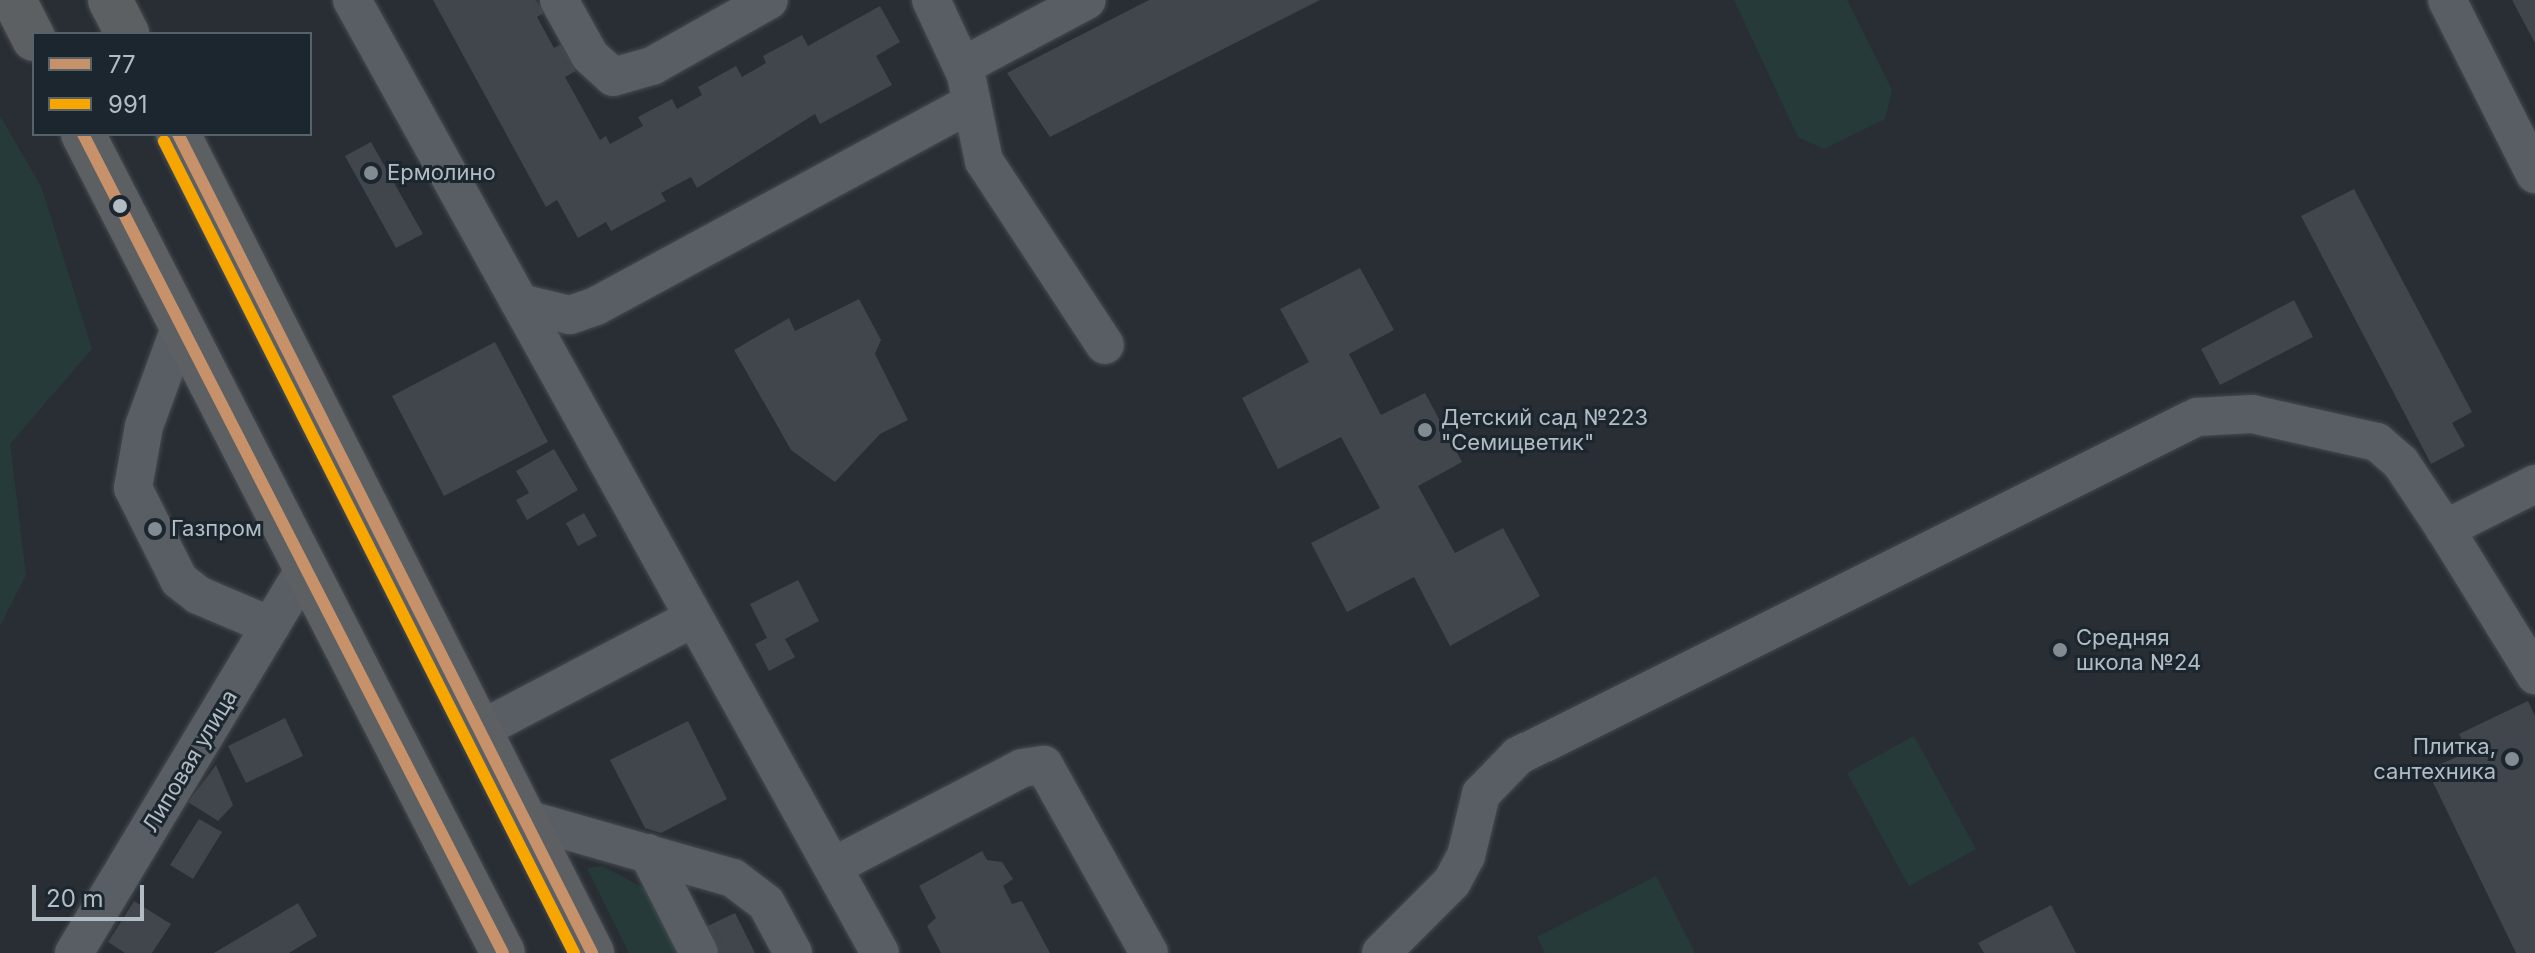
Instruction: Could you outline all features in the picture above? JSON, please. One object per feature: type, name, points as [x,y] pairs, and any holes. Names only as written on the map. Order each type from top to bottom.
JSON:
[{"type":"highway","points":[[14,0],[32,35]]},
{"type":"highway","points":[[110,0],[126,32]]},
{"type":"highway","points":[[84,136],[503,953]]},
{"type":"highway","points":[[179,136],[592,953]]},
{"type":"street","points":[[352,0],[880,953]]},
{"type":"street","points":[[559,0],[590,56],[613,77],[652,66],[769,0]]},
{"type":"street","points":[[931,0],[963,66],[984,161],[1105,345]]},
{"type":"street","points":[[963,66],[1087,0]]},
{"type":"street","points":[[2447,0],[2535,174]]},
{"type":"street","points":[[520,303],[570,315],[596,306],[970,104]]},
{"type":"street","points":[[181,325],[132,466],[133,488],[179,580],[198,595],[271,626]]},
{"type":"street","points":[[1381,953],[1452,882],[1466,856],[1481,794],[1518,756],[2197,417],[2222,411],[2252,414],[2377,442],[2401,463],[2535,675]]},
{"type":"street","points":[[2445,529],[2535,484]]},
{"type":"street","name":"Липовая улица","points":[[74,953],[305,569]]},
{"type":"street","points":[[480,730],[693,618]]},
{"type":"street","points":[[834,866],[1022,768],[1044,765],[1149,953]]},
{"type":"street","points":[[526,819],[648,853],[746,886],[766,903],[793,953]]},
{"type":"street","points":[[648,853],[699,953]]},
{"type":"green space","points":[[1734,0],[1847,0],[1892,90],[1885,119],[1824,149],[1798,137]]},
{"type":"green space","points":[[0,116],[41,186],[92,349],[10,444],[26,575],[0,626]]},
{"type":"green space","points":[[1914,736],[1976,849],[1909,886],[1847,773]]},
{"type":"green space","points":[[603,866],[656,895],[686,953],[629,953],[587,868]]},
{"type":"green space","points":[[1656,876],[1695,953],[1545,953],[1537,937]]},
{"type":"building","points":[[433,0],[536,0],[544,13],[537,17],[554,48],[561,44],[576,71],[565,77],[600,140],[606,136],[610,144],[643,126],[638,117],[672,99],[677,109],[702,95],[698,87],[736,66],[742,77],[766,63],[763,56],[802,35],[808,46],[880,6],[900,42],[876,56],[892,85],[820,124],[815,114],[697,188],[691,177],[661,193],[666,201],[611,231],[606,222],[578,238],[557,200],[546,207]]},
{"type":"building","points":[[1149,0],[1320,0],[1050,137],[1007,73]]},
{"type":"building","points":[[2512,0],[2535,0],[2535,43]]},
{"type":"building","points":[[371,142],[423,234],[396,248],[345,156]]},
{"type":"building","points":[[2354,189],[2472,412],[2452,423],[2465,446],[2431,464],[2301,216]]},
{"type":"building","points":[[1360,268],[1394,330],[1349,354],[1381,415],[1425,393],[1462,462],[1418,486],[1455,553],[1503,528],[1540,596],[1450,646],[1414,577],[1347,612],[1311,543],[1380,508],[1341,437],[1278,469],[1242,398],[1309,362],[1280,309]]},
{"type":"building","points":[[859,299],[881,340],[875,354],[908,420],[880,434],[835,482],[791,450],[734,350],[789,318],[795,331]]},
{"type":"building","points":[[2294,300],[2313,337],[2220,385],[2201,349]]},
{"type":"building","points":[[495,342],[548,442],[444,496],[392,396]]},
{"type":"building","points":[[554,449],[578,490],[527,520],[516,500],[529,493],[516,471]]},
{"type":"building","points":[[584,513],[597,536],[578,546],[566,523]]},
{"type":"building","points":[[798,580],[819,621],[785,639],[795,657],[769,671],[755,644],[767,638],[750,604]]},
{"type":"building","points":[[2528,701],[2535,716],[2535,953],[2516,953],[2427,770],[2468,752],[2459,734]]},
{"type":"building","points":[[285,718],[303,756],[246,783],[228,746]]},
{"type":"building","points":[[688,721],[727,799],[661,833],[645,828],[610,760]]},
{"type":"building","points":[[216,765],[233,805],[218,821],[188,802]]},
{"type":"building","points":[[199,819],[222,832],[193,879],[170,865]]},
{"type":"building","points":[[982,851],[987,860],[1002,862],[1013,879],[1003,886],[1012,904],[1022,901],[1050,953],[941,953],[927,926],[936,918],[919,886]]},
{"type":"building","points":[[134,901],[171,924],[152,953],[125,953],[108,942]]},
{"type":"building","points":[[298,903],[317,936],[289,953],[214,953]]},
{"type":"building","points":[[2051,905],[2076,953],[1984,953],[1978,943]]},
{"type":"building","points":[[735,913],[755,953],[708,953],[697,931]]},
{"type":"transit line","name":"77","points":[[84,136],[503,953]]},
{"type":"transit line","name":"77","points":[[179,136],[592,953]]},
{"type":"transit line","name":"991","points":[[164,141],[574,953]]},
{"type":"place","name":"Ермолино","points":[[371,173]]},
{"type":"place","name":"Детский сад №223 \"Семицветик\"","points":[[1425,430]]},
{"type":"place","name":"Газпром","points":[[155,529]]},
{"type":"place","name":"Средняя школа №24","points":[[2060,650]]},
{"type":"place","name":"Плитка, сантехника","points":[[2512,759]]}]
